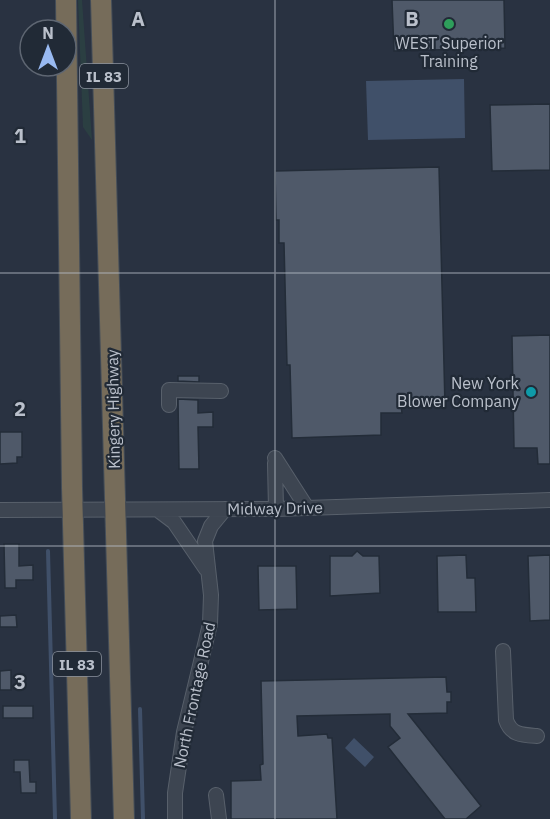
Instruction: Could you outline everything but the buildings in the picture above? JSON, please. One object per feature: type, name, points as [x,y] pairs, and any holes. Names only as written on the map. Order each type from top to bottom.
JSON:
[{"type":"highway","name":"IL 83","points":[[66,0],[73,510],[81,819]]},
{"type":"highway","name":"Kingery Highway","points":[[101,0],[124,819]]},
{"type":"street","points":[[169,405],[169,390],[220,391]]},
{"type":"street","points":[[276,509],[275,458],[285,477],[307,508]]},
{"type":"street","name":"Midway Drive","points":[[0,510],[276,509],[550,500]]},
{"type":"street","name":"North Frontage Road","points":[[175,819],[175,793],[184,732],[210,624],[211,595],[206,541],[211,525],[225,509]]},
{"type":"street","points":[[158,510],[174,522],[208,570]]},
{"type":"street","points":[[503,651],[508,728],[517,734],[537,736]]},
{"type":"street","points":[[216,795],[219,819]]},
{"type":"green space","points":[[78,0],[82,0],[92,140],[83,127]]},
{"type":"water","points":[[464,79],[465,138],[368,140],[366,81]]},
{"type":"water","points":[[354,738],[374,757],[365,767],[345,748]]},
{"type":"waterway","points":[[48,551],[55,819]]},
{"type":"waterway","points":[[140,709],[143,819]]},
{"type":"place","name":"WEST Superior Training","points":[[449,24]]},
{"type":"place","name":"New York Blower Company","points":[[531,392]]}]
